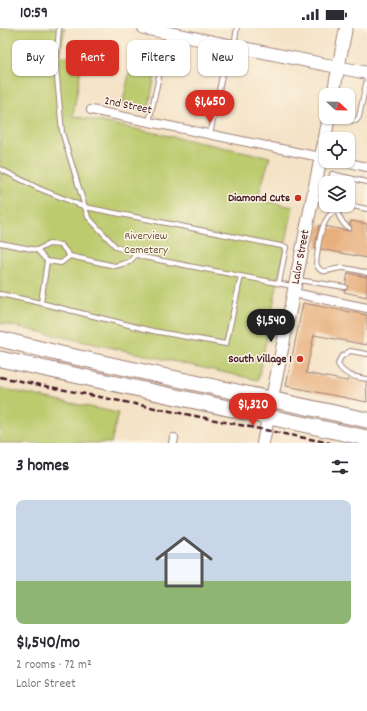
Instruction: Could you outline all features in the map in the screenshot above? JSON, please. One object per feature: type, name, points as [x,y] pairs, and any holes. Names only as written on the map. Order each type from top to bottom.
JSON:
[{"type":"highway","points":[[0,339],[61,354],[367,420]]},
{"type":"highway","points":[[0,359],[367,438]]},
{"type":"main road","points":[[144,28],[202,40]]},
{"type":"main road","points":[[335,88],[346,28]]},
{"type":"main road","points":[[248,49],[367,73]]},
{"type":"main road","name":"Lalor Street","points":[[263,443],[313,198],[321,168]]},
{"type":"street","name":"2nd Street","points":[[91,110],[319,157]]},
{"type":"street","points":[[355,164],[367,167]]},
{"type":"street","points":[[295,286],[367,308]]},
{"type":"lane","points":[[58,28],[56,66],[62,132],[88,217],[116,247],[136,255],[295,286],[345,288]]},
{"type":"lane","points":[[233,40],[237,28]]},
{"type":"lane","points":[[148,122],[168,33]]},
{"type":"lane","points":[[210,134],[224,76]]},
{"type":"lane","points":[[355,121],[359,117],[367,79]]},
{"type":"lane","points":[[0,170],[40,189],[85,207],[286,247],[279,283]]},
{"type":"lane","points":[[332,176],[332,174],[341,176]]},
{"type":"lane","points":[[355,179],[367,182]]},
{"type":"lane","points":[[313,198],[319,199]]},
{"type":"lane","points":[[355,206],[367,209]]},
{"type":"lane","points":[[334,212],[326,219],[323,226],[316,263],[317,267],[324,272],[340,268],[367,273]]},
{"type":"lane","points":[[337,212],[345,226],[350,228]]},
{"type":"lane","points":[[0,243],[37,250],[48,261],[61,263],[70,256]]},
{"type":"lane","points":[[37,250],[49,244],[61,246],[70,256],[115,266],[129,262],[136,255]]},
{"type":"lane","points":[[41,303],[48,261]]},
{"type":"lane","points":[[0,294],[153,331],[226,344],[240,276]]},
{"type":"lane","points":[[367,354],[350,351],[341,357],[338,364],[341,370],[347,375],[367,379]]},
{"type":"green space","name":"Riverview Cemetery","points":[[0,28],[65,28],[60,55],[66,57],[66,76],[80,76],[73,116],[270,157],[257,200],[293,207],[258,380],[0,323]]},
{"type":"green space","points":[[129,76],[155,76],[148,112],[122,106]]},
{"type":"green space","points":[[0,388],[118,413],[111,443],[0,443]]},
{"type":"building","points":[[351,221],[367,224],[367,258],[315,248],[319,225],[349,231]]},
{"type":"building","points":[[348,273],[367,277],[367,297],[344,292]]},
{"type":"building","name":"South Village 1","points":[[303,303],[367,315],[367,345],[314,335],[306,373],[347,381],[350,377],[366,380],[367,402],[286,386]]},
{"type":"railway","points":[[0,377],[330,443]]},
{"type":"place","name":"Diamond Cuts","points":[[298,198]]},
{"type":"place","name":"South Village 1","points":[[300,359]]}]
